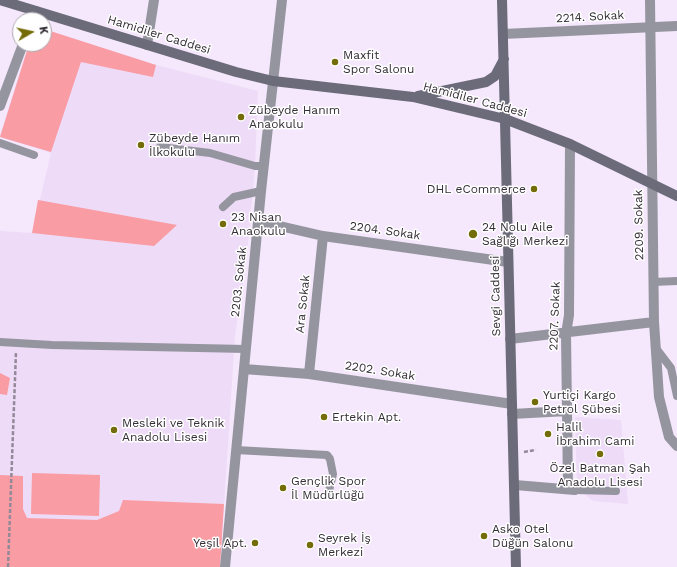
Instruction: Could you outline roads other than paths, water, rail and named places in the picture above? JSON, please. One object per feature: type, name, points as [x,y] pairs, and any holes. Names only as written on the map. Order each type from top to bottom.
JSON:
[{"type":"main road","name":"Hamidiler Caddesi","points":[[0,0],[27,12]]},
{"type":"main road","name":"Sevgi Caddesi","points":[[502,0],[516,567]]},
{"type":"main road","name":"Hamidiler Caddesi","points":[[52,20],[147,45],[236,72],[273,81],[413,97],[505,119],[570,144],[677,196]]},
{"type":"main road","points":[[413,97],[486,82],[495,76],[504,59]]},
{"type":"street","points":[[147,45],[154,0]]},
{"type":"street","name":"2203. Sokak","points":[[225,567],[261,191],[282,0]]},
{"type":"street","name":"2209. Sokak","points":[[650,0],[655,347],[659,397],[669,437],[677,446]]},
{"type":"street","name":"2214. Sokak","points":[[503,34],[677,26]]},
{"type":"street","points":[[0,106],[20,52]]},
{"type":"street","name":"2207. Sokak","points":[[570,144],[569,315],[566,334],[567,411],[572,490]]},
{"type":"street","name":"2204. Sokak","points":[[258,221],[323,236],[508,262]]},
{"type":"street","name":"Ara Sokak","points":[[309,374],[323,236]]},
{"type":"street","points":[[510,339],[566,334],[654,322]]},
{"type":"street","name":"2202. Sokak","points":[[244,369],[309,374],[512,409]]},
{"type":"street","points":[[512,409],[567,411]]},
{"type":"street","points":[[515,485],[572,490]]},
{"type":"lane","points":[[0,143],[34,154]]},
{"type":"lane","points":[[160,146],[210,153],[255,166],[264,166]]},
{"type":"lane","points":[[223,207],[234,197],[261,191]]},
{"type":"lane","points":[[653,282],[677,281]]},
{"type":"lane","points":[[0,342],[246,349]]},
{"type":"lane","points":[[655,347],[671,368],[677,396]]},
{"type":"lane","points":[[236,450],[327,455],[330,459],[333,474],[328,495]]},
{"type":"lane","points":[[572,490],[616,491]]},
{"type":"place","name":"Maxfit Spor Salonu","points":[[335,62]]},
{"type":"place","name":"Zübeyde Hanım Anaokulu","points":[[241,117]]},
{"type":"place","name":"Zübeyde Hanım İlkokulu","points":[[141,145]]},
{"type":"place","name":"DHL eCommerce","points":[[534,189]]},
{"type":"place","name":"23 Nisan Anaokulu","points":[[223,224]]},
{"type":"place","name":"24 Nolu Aile Sağlığı Merkezi","points":[[473,234]]},
{"type":"place","name":"Yurtiçi Kargo Petrol Şübesi","points":[[535,402]]},
{"type":"place","name":"Ertekin Apt.","points":[[324,417]]},
{"type":"place","name":"Mesleki ve Teknik Anadolu Lisesi","points":[[114,430]]},
{"type":"place","name":"Halil İbrahim Cami","points":[[548,434]]},
{"type":"place","name":"Özel Batman Şah Anadolu Lisesi","points":[[600,454]]},
{"type":"place","name":"Gençlik Spor İl Müdürlüğü","points":[[283,488]]},
{"type":"place","name":"Asko Otel Düğün Salonu","points":[[484,536]]},
{"type":"place","name":"Yeşil Apt.","points":[[255,543]]},
{"type":"place","name":"Seyrek İş Merkezi","points":[[310,545]]}]
